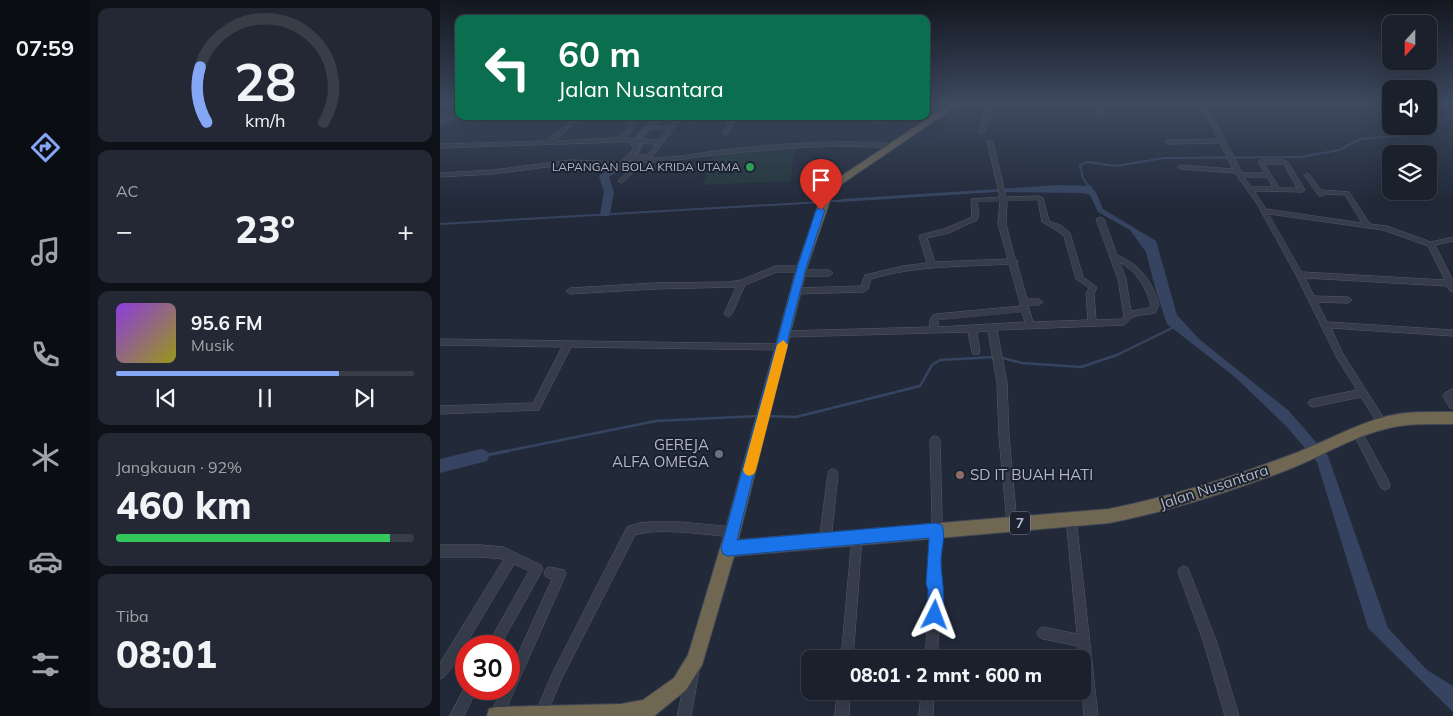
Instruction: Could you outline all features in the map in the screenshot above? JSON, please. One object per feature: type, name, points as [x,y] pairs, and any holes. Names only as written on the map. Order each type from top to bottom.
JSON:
[{"type":"highway","points":[[496,716],[650,713],[680,684],[696,659],[760,431],[801,271],[826,197],[840,181],[906,136]]},
{"type":"highway","name":"Jalan Nusantara","points":[[730,540],[825,541],[1108,516],[1190,498],[1303,457],[1382,423],[1411,419],[1453,418]]},
{"type":"street","points":[[548,143],[556,136]]},
{"type":"street","points":[[618,140],[623,136]]},
{"type":"street","points":[[440,175],[502,171],[570,162],[621,164],[634,158],[649,157],[665,136]]},
{"type":"street","points":[[1220,136],[1234,166],[1264,211],[1300,274],[1340,356],[1382,423]]},
{"type":"street","points":[[440,146],[618,140],[660,142]]},
{"type":"street","points":[[621,181],[634,158],[637,141]]},
{"type":"street","points":[[1168,142],[1222,141]]},
{"type":"street","points":[[990,142],[1003,198],[1002,224],[1014,261],[1030,325]]},
{"type":"street","points":[[634,158],[672,159],[799,144],[892,146]]},
{"type":"street","points":[[1278,190],[1262,162],[1285,162],[1301,188]]},
{"type":"street","points":[[1209,165],[1234,166],[1268,174]]},
{"type":"street","points":[[1180,167],[1234,166]]},
{"type":"street","points":[[1307,175],[1319,192]]},
{"type":"street","points":[[1250,189],[1301,190],[1301,188],[1319,192],[1347,193],[1367,225]]},
{"type":"street","points":[[932,266],[922,237],[946,231],[975,218],[973,200],[1003,198],[1041,199],[1046,222],[1062,230],[1067,235],[1080,279],[1093,287],[1090,294],[1092,323]]},
{"type":"street","points":[[1264,211],[1367,225],[1395,231],[1431,244],[1453,240]]},
{"type":"street","points":[[1100,219],[1122,279],[1128,316]]},
{"type":"street","points":[[1431,244],[1451,286]]},
{"type":"street","points":[[785,334],[972,329],[1124,322],[1133,313],[1152,310],[1155,305],[1142,274],[1133,266],[1115,256]]},
{"type":"street","points":[[796,291],[864,289],[867,278],[874,275],[932,266],[1014,261]]},
{"type":"street","points":[[874,266],[874,275]]},
{"type":"street","points":[[570,291],[654,286],[716,286],[742,283],[776,269],[829,273]]},
{"type":"street","points":[[1300,274],[1451,286]]},
{"type":"street","points":[[728,314],[742,283]]},
{"type":"street","points":[[1312,299],[1348,300]]},
{"type":"street","points":[[934,330],[934,320],[936,317],[1039,302]]},
{"type":"street","points":[[1325,325],[1453,333]]},
{"type":"street","points":[[992,328],[998,358],[1012,524]]},
{"type":"street","points":[[972,329],[976,352]]},
{"type":"street","points":[[440,342],[782,347]]},
{"type":"street","points":[[440,410],[536,407],[568,344]]},
{"type":"street","points":[[1313,403],[1363,393]]},
{"type":"street","points":[[1453,393],[1448,396],[1453,404]]},
{"type":"street","points":[[1358,433],[1385,485]]},
{"type":"street","points":[[932,650],[936,603],[934,558],[936,530],[935,440]]},
{"type":"street","points":[[825,541],[833,474]]},
{"type":"street","points":[[1071,518],[1091,716]]},
{"type":"street","points":[[540,715],[631,530],[635,528],[650,528],[730,540]]},
{"type":"street","points":[[848,650],[857,537]]},
{"type":"street","points":[[440,551],[503,553],[536,568],[537,571],[499,635]]},
{"type":"street","points":[[440,673],[447,665],[512,557]]},
{"type":"street","points":[[1184,572],[1196,599],[1216,659],[1232,716]]},
{"type":"street","points":[[520,662],[560,574],[550,573]]},
{"type":"street","points":[[1043,633],[1083,641]]},
{"type":"street","points":[[684,716],[696,659]]},
{"type":"street","points":[[457,716],[465,700]]},
{"type":"street","points":[[496,716],[503,700]]},
{"type":"street","points":[[842,716],[843,700]]},
{"type":"street","points":[[926,716],[927,700]]},
{"type":"shaded area","name":"LAPANGAN BOLA KRIDA UTAMA","points":[[795,149],[790,181],[703,185],[713,153]]},
{"type":"water","points":[[1060,185],[1091,186],[1097,194],[1103,209],[1156,241],[1177,315],[1199,339],[1289,411],[1328,456],[1388,628],[1427,670],[1453,686],[1453,712],[1368,628],[1317,462],[1286,426],[1235,377],[1167,324],[1146,252],[1130,230],[1098,212],[1090,195],[1083,193],[996,192],[841,202],[841,199]]},
{"type":"waterway","points":[[605,214],[609,192],[604,176],[630,160],[638,148],[640,136]]},
{"type":"waterway","points":[[1089,187],[1083,178],[1080,165],[1087,162],[1116,166],[1164,158],[1300,157],[1340,150],[1360,139],[1392,136]]},
{"type":"waterway","points":[[828,201],[842,201]]},
{"type":"waterway","points":[[440,224],[822,202]]},
{"type":"waterway","points":[[999,357],[1022,363],[1081,367],[1117,355],[1174,327]]},
{"type":"waterway","points":[[766,416],[796,417],[920,386],[932,365],[940,360],[994,357]]},
{"type":"waterway","points":[[502,452],[656,421],[758,416]]},
{"type":"waterway","points":[[481,456],[508,451]]},
{"type":"waterway","points":[[440,466],[481,456]]},
{"type":"slow traffic","points":[[749,470],[783,345]]},
{"type":"place","name":"LAPANGAN BOLA KRIDA UTAMA","points":[[750,167]]},
{"type":"place","name":"GEREJA ALFA OMEGA","points":[[719,454]]},
{"type":"place","name":"SD IT BUAH HATI","points":[[960,475]]},
{"type":"route","points":[[821,210],[802,268],[728,548],[936,530],[934,558],[935,615]]}]
